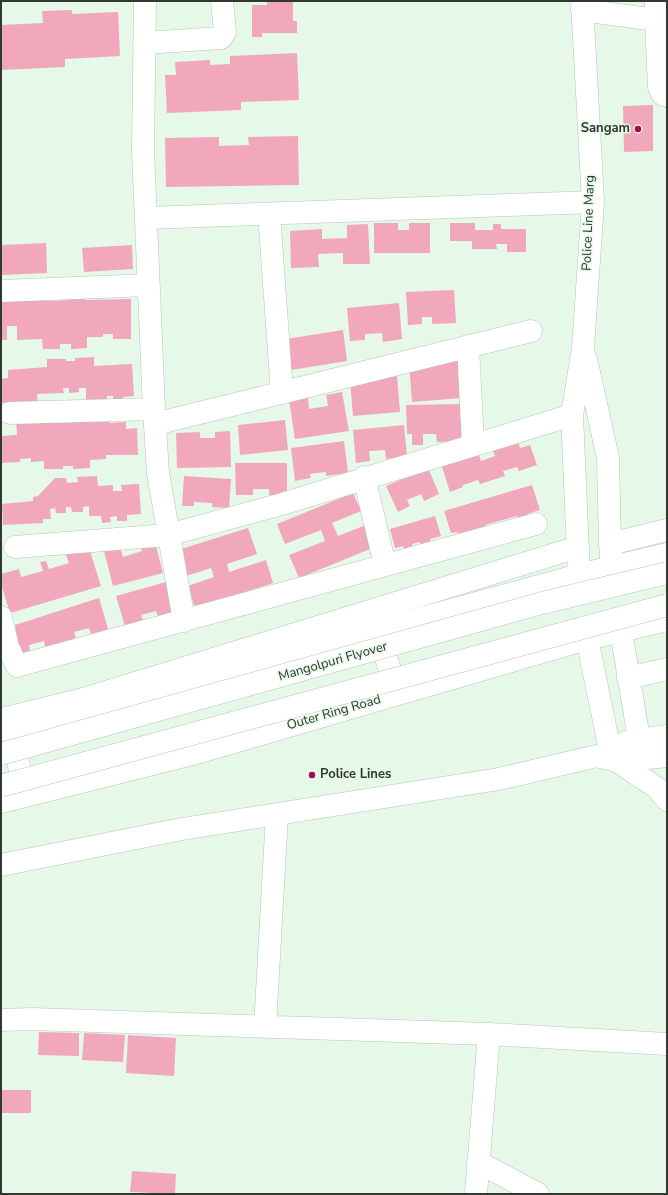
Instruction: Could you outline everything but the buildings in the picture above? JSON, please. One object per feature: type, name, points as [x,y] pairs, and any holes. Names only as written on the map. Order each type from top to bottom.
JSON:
[{"type":"main road","points":[[145,1],[142,151],[158,473],[184,621]]},
{"type":"main road","points":[[144,43],[221,38],[225,32],[222,1]]},
{"type":"main road","points":[[582,5],[656,10],[659,86],[662,94],[667,96]]},
{"type":"main road","name":"Police Line Marg","points":[[579,575],[572,415],[584,348],[593,202],[582,5]]},
{"type":"main road","points":[[146,218],[593,202]]},
{"type":"main road","points":[[269,214],[282,393]]},
{"type":"main road","points":[[1,291],[149,285]]},
{"type":"main road","points":[[10,412],[155,416],[282,393],[531,330]]},
{"type":"main road","points":[[468,346],[473,444]]},
{"type":"main road","name":"Police Line Marg","points":[[584,348],[608,458],[612,568]]},
{"type":"main road","points":[[15,547],[168,535],[282,504],[364,477],[572,415]]},
{"type":"main road","points":[[364,477],[385,565]]},
{"type":"main road","points":[[1,617],[8,647],[17,666],[536,524]]},
{"type":"main road","points":[[610,544],[667,530]]},
{"type":"main road","points":[[4,727],[80,700],[578,547]]},
{"type":"main road","points":[[4,727],[376,631],[579,575],[667,554]]},
{"type":"main road","name":"Mangolpuri Flyover","points":[[1,754],[542,604],[667,573]]},
{"type":"main road","points":[[1,786],[667,605]]},
{"type":"main road","name":"Outer Ring Road","points":[[1,802],[200,752],[587,639],[667,620]]},
{"type":"main road","points":[[376,631],[399,694]]},
{"type":"main road","points":[[621,631],[628,678],[651,751],[662,794]]},
{"type":"main road","points":[[587,639],[608,754],[662,794]]},
{"type":"main road","points":[[628,678],[667,669]]},
{"type":"main road","points":[[4,727],[26,796]]},
{"type":"main road","points":[[1,865],[182,829],[499,779],[608,754],[651,751],[667,736]]},
{"type":"main road","points":[[265,1027],[277,814]]},
{"type":"main road","points":[[1,1020],[32,1018],[489,1034],[667,1044]]},
{"type":"main road","points":[[476,1194],[489,1034]]},
{"type":"main road","points":[[478,1162],[538,1194]]},
{"type":"place","name":"Sangam","points":[[638,129]]},
{"type":"place","name":"Police Lines","points":[[312,775]]}]
